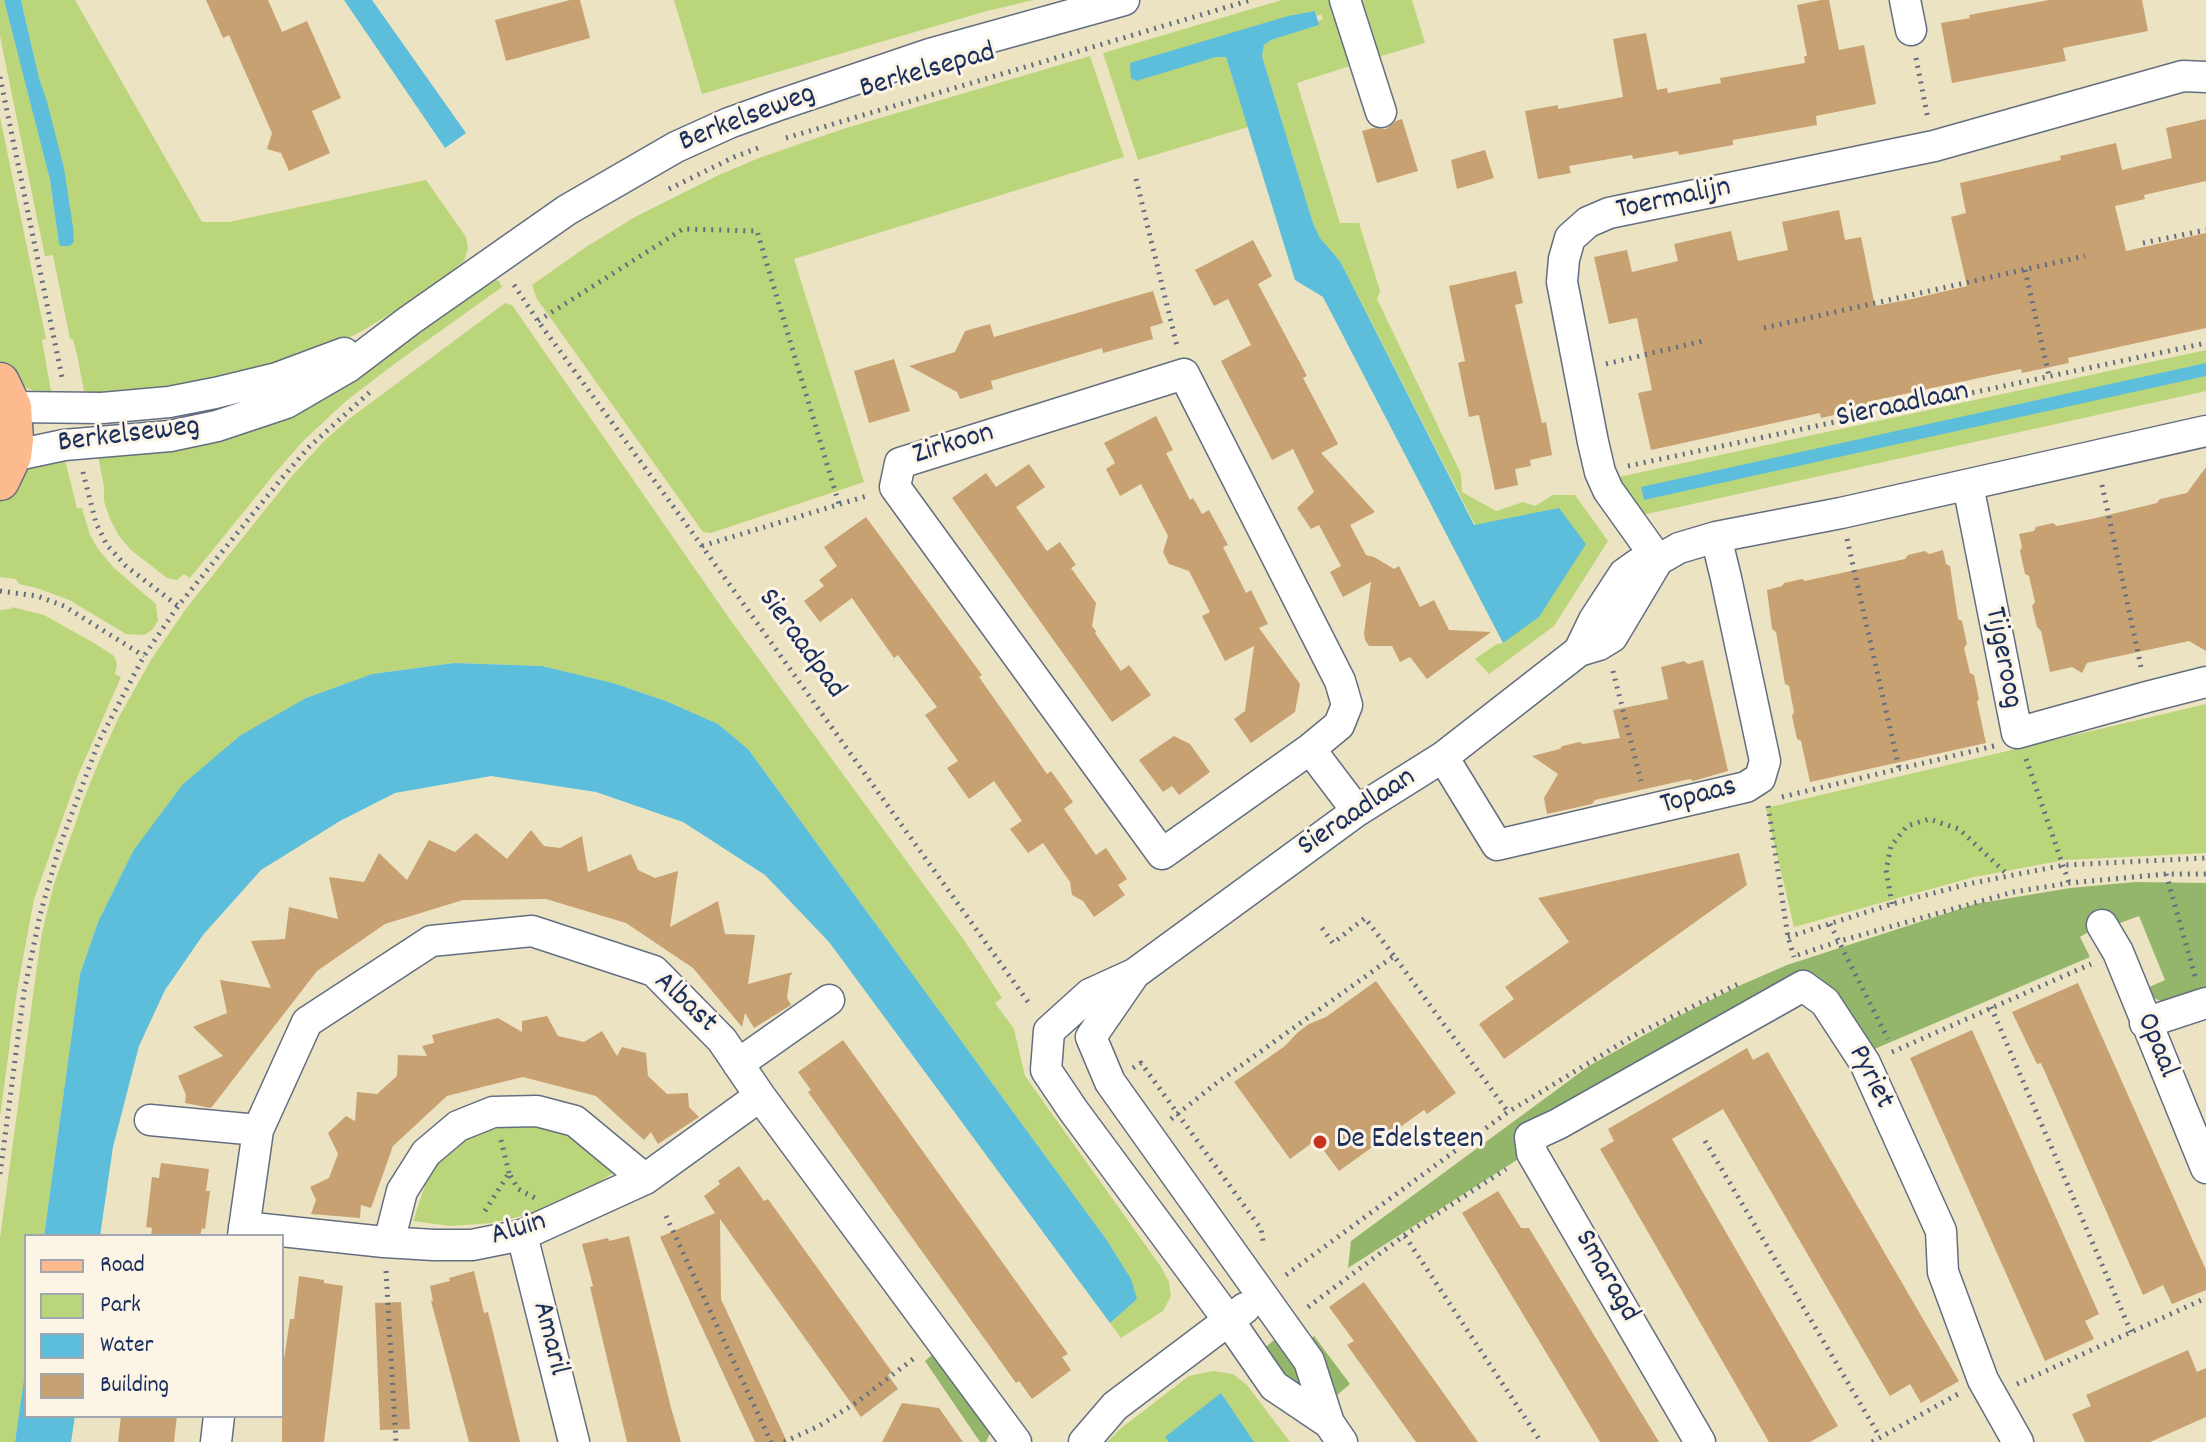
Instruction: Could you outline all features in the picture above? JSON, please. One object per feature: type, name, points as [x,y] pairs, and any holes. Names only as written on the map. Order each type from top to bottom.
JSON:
[{"type":"main road","points":[[4,398],[14,440],[6,468]]},
{"type":"street","name":"Berkelseweg","points":[[6,468],[64,445],[170,436],[217,426],[286,403],[348,367],[567,210],[676,147],[776,106],[930,54],[1124,0]]},
{"type":"street","points":[[1345,0],[1381,112]]},
{"type":"street","points":[[1905,0],[1911,30]]},
{"type":"street","name":"Toermalijn","points":[[1658,560],[1608,490],[1600,472],[1562,282],[1570,238],[1588,222],[1609,213],[1934,146],[2183,76],[2206,77]]},
{"type":"street","name":"Berkelseweg","points":[[4,398],[102,408],[169,402],[308,368],[410,320]]},
{"type":"street","name":"Zirkoon","points":[[1184,374],[1340,681],[1347,705],[1339,725],[1162,854],[895,487],[900,463],[1184,374]]},
{"type":"street","name":"Sieraadlaan","points":[[1049,1031],[1090,994],[1134,974],[1357,811],[1443,757],[1579,651],[1594,620],[1624,574],[1638,564],[1658,560],[1679,548],[1716,537],[1841,513],[2206,431]]},
{"type":"street","name":"Tijgeroog","points":[[1968,485],[2017,733],[2206,682]]},
{"type":"street","name":"Topaas","points":[[1443,757],[1497,845],[1746,787],[1760,778],[1765,761],[1716,537]]},
{"type":"street","points":[[1310,749],[1357,811]]},
{"type":"street","name":"Opaal","points":[[2102,925],[2118,952],[2206,1168]]},
{"type":"street","name":"Albast","points":[[243,1232],[258,1130],[307,1022],[431,941],[532,931],[654,971],[722,1040],[1016,1442]]},
{"type":"street","name":"Sieraadlaan","points":[[1134,974],[1091,1037],[1110,1082],[1309,1361],[1336,1433]]},
{"type":"street","name":"Pyriet","points":[[1532,1153],[1530,1137],[1803,986],[1825,1002],[1865,1063],[1941,1231],[1943,1272],[1987,1388],[2018,1442]]},
{"type":"street","points":[[738,1064],[829,1000]]},
{"type":"street","points":[[2145,1023],[2204,1003]]},
{"type":"street","points":[[1049,1031],[1046,1070],[1274,1386],[1336,1433]]},
{"type":"street","name":"Aluin","points":[[284,1235],[472,1245],[522,1235],[645,1179],[760,1096]]},
{"type":"street","points":[[387,1242],[402,1191],[426,1153],[458,1126],[493,1112],[537,1111],[575,1121],[645,1179]]},
{"type":"street","points":[[150,1120],[258,1130]]},
{"type":"street","name":"Smaragd","points":[[1532,1153],[1700,1442]]},
{"type":"street","name":"Aluin","points":[[243,1232],[272,1234]]},
{"type":"street","name":"Amaril","points":[[522,1235],[574,1442]]},
{"type":"street","points":[[1084,1442],[1115,1406],[1262,1294]]},
{"type":"street","points":[[216,1442],[219,1418]]},
{"type":"path","name":"Berkelsepad","points":[[782,139],[1251,0]]},
{"type":"path","points":[[1911,30],[1934,146]]},
{"type":"path","points":[[0,77],[63,379]]},
{"type":"path","points":[[665,192],[734,157],[770,144]]},
{"type":"path","points":[[1136,179],[1184,374]]},
{"type":"path","points":[[538,321],[683,229],[757,231],[839,504]]},
{"type":"path","points":[[2143,243],[2206,230]]},
{"type":"path","points":[[1764,328],[2085,256]]},
{"type":"path","points":[[2025,270],[2049,376]]},
{"type":"path","points":[[1918,284],[1920,293]]},
{"type":"path","name":"Sieraadpad","points":[[514,285],[1049,1031]]},
{"type":"path","points":[[1580,370],[1707,340]]},
{"type":"path","name":"Sieraadlaan","points":[[1600,472],[2206,343]]},
{"type":"path","points":[[0,1174],[24,992],[40,915],[59,848],[99,741],[144,656],[178,606],[309,447],[378,385]]},
{"type":"path","points":[[2096,457],[2147,697]]},
{"type":"path","points":[[80,462],[96,523],[107,545],[126,566],[178,606]]},
{"type":"path","points":[[702,546],[895,487]]},
{"type":"path","points":[[1841,513],[1899,768]]},
{"type":"path","points":[[0,591],[37,596],[64,606],[144,656]]},
{"type":"path","points":[[1613,670],[1648,811]]},
{"type":"path","points":[[1793,957],[1767,801],[1999,745],[2017,733],[2069,883]]},
{"type":"path","points":[[1892,904],[1886,870],[1891,846],[1907,826],[1929,819],[1959,829],[2009,876]]},
{"type":"path","points":[[1788,937],[1968,884],[2064,865],[2206,858]]},
{"type":"path","points":[[2166,874],[2204,1003]]},
{"type":"path","points":[[1322,928],[1333,943],[1365,918],[1508,1112]]},
{"type":"path","points":[[1830,924],[1894,1051]]},
{"type":"path","points":[[1865,1063],[2118,952]]},
{"type":"path","points":[[1149,1136],[1218,1082],[1394,956]]},
{"type":"path","points":[[1991,1007],[2131,1332]]},
{"type":"path","points":[[1705,1141],[1880,1437]]},
{"type":"path","points":[[1284,1325],[1405,1235],[1532,1153]]},
{"type":"path","points":[[472,1245],[487,1207],[509,1173],[518,1189],[567,1216]]},
{"type":"path","points":[[666,1216],[771,1442]]},
{"type":"path","points":[[1405,1235],[1541,1442]]},
{"type":"path","points":[[387,1242],[396,1442]]},
{"type":"path","points":[[1872,1442],[1987,1388],[2131,1332],[2206,1298]]},
{"type":"path","points":[[784,1442],[819,1426],[857,1402],[939,1339]]},
{"type":"green space","points":[[0,0],[4,0],[50,180],[59,244],[46,99],[21,0],[75,0],[202,222],[229,222],[426,180],[466,237],[468,248],[464,261],[398,309],[317,354],[231,384],[85,396],[53,255],[45,256],[0,36]]},
{"type":"green space","points":[[674,0],[1034,0],[702,94]]},
{"type":"green space","points":[[1282,0],[1332,0],[1353,65],[1297,83],[1340,223],[1359,223],[1380,291],[1377,299],[1461,474],[1462,492],[1496,511],[1523,502],[1535,506],[1553,495],[1575,495],[1608,541],[1554,626],[1489,674],[1475,659],[1503,643],[1559,509],[1475,525],[1340,261],[1320,238],[1262,56],[1264,45],[1271,40],[1318,25],[1318,21],[1323,19],[1321,14],[1317,16],[1315,11],[1216,56],[1226,57],[1248,127],[1138,160],[1103,53]]},
{"type":"green space","points":[[1362,0],[1412,0],[1425,43],[1378,57]]},
{"type":"green space","points":[[1090,56],[1124,157],[794,259],[864,482],[711,533],[703,532],[537,299],[532,285],[635,217],[759,158],[846,128]]},
{"type":"green space","points":[[0,117],[46,339],[42,340],[52,397],[27,388],[0,361]]},
{"type":"green space","points":[[495,280],[502,287],[346,401],[304,440],[190,578],[184,574],[177,580],[167,578],[131,550],[119,536],[104,501],[98,456],[372,366]]},
{"type":"green space","points":[[505,303],[512,305],[729,618],[964,940],[1002,998],[995,1003],[1014,1029],[1025,1076],[1169,1282],[1171,1296],[1163,1311],[1121,1338],[1110,1323],[1137,1299],[1106,1239],[748,749],[718,724],[666,701],[613,683],[542,666],[454,663],[372,674],[306,698],[133,851],[98,922],[80,974],[44,1234],[24,1234],[24,1378],[15,1442],[0,1442],[0,1238],[42,933],[54,884],[102,754],[151,660],[185,610],[292,476],[349,419]]},
{"type":"green space","points":[[2206,350],[2206,391],[1638,516],[1614,478]]},
{"type":"green space","points":[[65,460],[77,508],[82,508],[98,549],[114,568],[156,604],[158,621],[144,635],[126,634],[69,600],[19,584],[16,579],[0,577],[0,501],[31,466]]},
{"type":"green space","points":[[12,607],[44,615],[94,643],[114,656],[117,664],[115,674],[121,677],[78,775],[34,899],[17,991],[0,1117],[0,610]]},
{"type":"green space","points":[[2206,704],[2206,853],[2065,860],[1974,877],[1794,927],[1766,808]]},
{"type":"green space","points":[[2135,882],[2206,883],[2206,989],[2165,1003],[2154,998],[2147,988],[2165,980],[2139,916],[2120,923],[2107,921],[2080,937],[2090,957],[1865,1053],[1810,977],[1348,1268],[1351,1241],[1589,1066],[1741,985],[1787,965],[1975,904],[2070,888]]},
{"type":"green space","points":[[523,1122],[573,1134],[614,1172],[588,1191],[547,1210],[492,1223],[451,1226],[413,1221],[430,1171],[470,1135]]},
{"type":"green space","points":[[1314,1336],[1350,1384],[1330,1401],[1306,1342]]},
{"type":"green space","points":[[1278,1337],[1301,1374],[1303,1383],[1298,1388],[1288,1385],[1263,1349]]},
{"type":"green space","points":[[938,1350],[992,1429],[986,1442],[980,1442],[925,1361]]},
{"type":"green space","points":[[1213,1371],[1233,1374],[1247,1385],[1290,1442],[1254,1442],[1221,1394],[1166,1438],[1169,1442],[1107,1442],[1189,1376]]},
{"type":"water","points":[[4,0],[21,0],[64,168],[73,227],[74,242],[70,246],[59,244],[50,180]]},
{"type":"water","points":[[344,0],[372,0],[466,133],[445,148]]},
{"type":"water","points":[[1315,11],[1319,25],[1271,40],[1264,45],[1262,56],[1320,238],[1340,261],[1474,525],[1559,508],[1586,544],[1539,617],[1503,643],[1323,297],[1295,280],[1226,57],[1216,57],[1136,81],[1131,78],[1130,63],[1288,16]]},
{"type":"water","points":[[2206,363],[2206,376],[1644,500],[1641,487]]},
{"type":"water","points":[[454,663],[542,666],[613,683],[666,701],[718,724],[748,749],[1106,1239],[1131,1279],[1137,1299],[1110,1323],[829,942],[765,875],[683,822],[596,792],[491,776],[395,793],[340,821],[261,870],[203,935],[165,990],[139,1046],[113,1147],[100,1234],[44,1234],[80,974],[98,922],[133,851],[183,784],[241,735],[306,698],[372,674]]},
{"type":"water","points":[[24,1378],[24,1418],[75,1418],[71,1442],[15,1442]]},
{"type":"water","points":[[1221,1393],[1254,1442],[1169,1442],[1165,1437]]},
{"type":"building","points":[[206,0],[268,0],[282,32],[307,21],[341,98],[312,111],[330,153],[289,171],[281,153],[267,149],[272,133],[229,35],[223,38]]},
{"type":"building","points":[[580,0],[590,38],[506,61],[495,20]]},
{"type":"building","points":[[1829,0],[1839,50],[1864,45],[1876,104],[1816,116],[1817,125],[1733,140],[1733,145],[1679,155],[1678,151],[1633,159],[1632,155],[1569,166],[1571,173],[1538,179],[1525,111],[1558,105],[1558,109],[1623,97],[1613,39],[1646,33],[1657,90],[1667,88],[1668,93],[1721,83],[1720,78],[1805,63],[1804,56],[1807,56],[1797,5]]},
{"type":"building","points":[[2049,0],[2142,0],[2148,31],[2063,48],[2066,61],[1952,83],[1941,23]]},
{"type":"building","points":[[1402,119],[1418,171],[1377,183],[1362,131],[1386,129]]},
{"type":"building","points":[[2206,119],[2206,181],[2144,195],[2145,199],[2115,206],[2126,251],[2206,233],[2206,328],[2068,358],[2069,363],[2022,373],[2021,369],[1867,402],[1869,407],[1821,418],[1820,413],[1651,450],[1638,393],[1652,390],[1637,318],[1609,324],[1594,257],[1627,250],[1632,272],[1678,261],[1674,244],[1731,231],[1738,261],[1788,250],[1782,222],[1839,210],[1845,240],[1861,237],[1875,306],[1912,299],[1967,286],[1951,217],[1966,213],[1960,183],[2061,160],[2060,156],[2116,143],[2122,170],[2172,158],[2166,128]]},
{"type":"building","points":[[1485,150],[1494,178],[1457,189],[1451,160]]},
{"type":"building","points":[[1253,240],[1272,276],[1258,284],[1307,376],[1303,378],[1338,444],[1321,453],[1375,512],[1350,525],[1366,555],[1394,569],[1399,566],[1420,607],[1434,600],[1449,630],[1491,632],[1427,679],[1410,657],[1400,662],[1392,646],[1369,646],[1365,640],[1371,582],[1343,597],[1330,572],[1341,566],[1319,525],[1311,529],[1297,508],[1314,492],[1293,449],[1272,460],[1221,361],[1251,345],[1228,299],[1214,306],[1195,270]]},
{"type":"building","points":[[1516,271],[1523,303],[1515,305],[1552,455],[1530,460],[1531,466],[1515,469],[1518,485],[1495,490],[1479,415],[1469,417],[1458,363],[1465,361],[1449,286]]},
{"type":"building","points":[[1153,291],[1163,323],[1150,327],[1153,339],[1103,353],[1102,348],[991,381],[993,389],[960,399],[957,392],[909,366],[955,352],[965,331],[990,324],[994,337]]},
{"type":"building","points":[[894,359],[910,411],[869,423],[854,371]]},
{"type":"building","points":[[1156,416],[1173,450],[1166,453],[1190,500],[1193,498],[1202,514],[1209,510],[1228,545],[1223,547],[1246,593],[1251,590],[1268,624],[1259,628],[1300,684],[1295,712],[1251,743],[1234,719],[1245,711],[1254,646],[1225,661],[1202,616],[1210,612],[1189,571],[1169,564],[1163,552],[1168,536],[1141,484],[1120,496],[1106,469],[1115,463],[1104,443]]},
{"type":"building","points":[[1029,464],[1045,487],[1016,507],[1047,551],[1060,542],[1076,565],[1071,568],[1096,603],[1092,626],[1095,633],[1121,671],[1129,665],[1151,695],[1112,722],[952,498],[986,473],[996,487]]},
{"type":"building","points":[[2206,467],[2206,651],[2189,641],[2087,663],[2082,673],[2072,667],[2050,672],[2032,606],[2035,602],[2029,576],[2025,574],[2019,534],[2034,531],[2036,527],[2096,518],[2187,493]]},
{"type":"building","points":[[866,517],[982,675],[979,677],[1047,774],[1051,771],[1073,802],[1064,809],[1096,855],[1106,848],[1127,879],[1118,885],[1125,895],[1094,917],[1083,901],[1072,895],[1070,882],[1043,843],[1028,853],[1010,829],[1022,821],[994,781],[969,799],[947,768],[958,761],[925,715],[937,707],[898,655],[894,658],[852,598],[820,622],[804,601],[824,586],[819,580],[837,566],[824,547]]},
{"type":"building","points":[[1943,550],[1946,564],[1950,566],[1958,619],[1962,621],[1967,644],[1964,648],[1970,673],[1974,675],[1986,743],[1810,782],[1801,741],[1797,739],[1776,632],[1772,629],[1767,590],[1784,583],[1905,559],[1908,555],[1925,551],[1929,554]]},
{"type":"building","points":[[1703,660],[1728,771],[1595,800],[1592,804],[1547,814],[1544,798],[1558,774],[1532,756],[1580,742],[1620,738],[1613,710],[1668,699],[1661,667]]},
{"type":"building","points":[[1174,736],[1190,744],[1210,772],[1179,795],[1172,786],[1163,792],[1139,760]]},
{"type":"building","points":[[531,830],[544,846],[560,848],[582,836],[588,872],[631,854],[638,870],[655,878],[678,871],[670,927],[718,901],[725,934],[755,935],[748,984],[793,972],[787,998],[791,1005],[754,1028],[745,1013],[742,1027],[693,968],[626,923],[546,899],[463,900],[385,924],[317,971],[211,1108],[185,1103],[186,1095],[178,1076],[223,1056],[193,1027],[227,1013],[220,980],[271,988],[251,941],[285,939],[289,907],[338,919],[329,877],[364,882],[379,853],[407,880],[429,840],[455,852],[476,833],[507,859]]},
{"type":"building","points":[[1739,853],[1747,885],[1504,1059],[1479,1024],[1514,999],[1505,987],[1569,942],[1538,898]]},
{"type":"building","points":[[1376,981],[1456,1093],[1427,1114],[1424,1110],[1339,1171],[1316,1140],[1290,1159],[1234,1082],[1285,1046],[1309,1024],[1326,1017]]},
{"type":"building","points":[[2078,983],[2206,1270],[2206,1290],[2172,1304],[2163,1285],[2143,1295],[2041,1063],[2037,1064],[2012,1012]]},
{"type":"building","points":[[547,1016],[558,1036],[584,1042],[602,1031],[617,1056],[622,1047],[646,1053],[648,1076],[667,1094],[688,1093],[689,1107],[699,1117],[658,1144],[651,1132],[644,1140],[596,1096],[523,1077],[486,1086],[447,1096],[393,1146],[371,1208],[361,1205],[360,1218],[311,1214],[316,1200],[310,1187],[329,1178],[338,1154],[328,1133],[346,1116],[355,1121],[357,1092],[377,1094],[397,1076],[398,1055],[427,1056],[422,1046],[434,1043],[432,1035],[498,1018],[522,1032],[522,1021]]},
{"type":"building","points":[[1972,1030],[2099,1314],[2085,1321],[2094,1339],[2045,1361],[1910,1058]]},
{"type":"building","points":[[843,1040],[1068,1354],[1062,1357],[1071,1370],[1032,1399],[1019,1381],[1016,1383],[808,1092],[811,1090],[798,1072]]},
{"type":"building","points":[[1747,1048],[1753,1060],[1768,1052],[1959,1381],[1921,1403],[1910,1384],[1890,1396],[1723,1109],[1672,1139],[1838,1426],[1810,1442],[1769,1442],[1600,1149],[1614,1141],[1608,1129]]},
{"type":"building","points":[[161,1163],[209,1169],[206,1191],[210,1191],[205,1229],[202,1228],[200,1234],[151,1234],[152,1228],[146,1227],[152,1177],[159,1178]]},
{"type":"building","points":[[739,1166],[764,1201],[768,1199],[892,1372],[888,1375],[898,1389],[861,1417],[720,1219],[721,1299],[787,1442],[755,1442],[660,1237],[715,1213],[704,1196]]},
{"type":"building","points":[[1498,1191],[1521,1228],[1529,1228],[1659,1442],[1600,1442],[1462,1213]]},
{"type":"building","points":[[629,1236],[681,1442],[627,1442],[582,1244]]},
{"type":"building","points":[[474,1271],[484,1313],[488,1312],[520,1442],[469,1442],[431,1301],[430,1286]]},
{"type":"building","points":[[299,1276],[343,1286],[324,1442],[282,1442],[284,1360],[290,1319],[294,1319]]},
{"type":"building","points":[[1364,1282],[1478,1442],[1416,1442],[1347,1345],[1354,1341],[1329,1307]]},
{"type":"building","points":[[401,1302],[410,1429],[380,1430],[375,1303]]},
{"type":"building","points":[[2188,1350],[2197,1372],[2206,1368],[2206,1417],[2150,1442],[2085,1442],[2072,1414],[2091,1406],[2086,1395]]},
{"type":"building","points":[[902,1403],[939,1408],[963,1442],[882,1442]]},
{"type":"building","points":[[121,1418],[177,1418],[174,1442],[118,1442]]},
{"type":"place","name":"De Edelsteen","points":[[1320,1142]]}]
